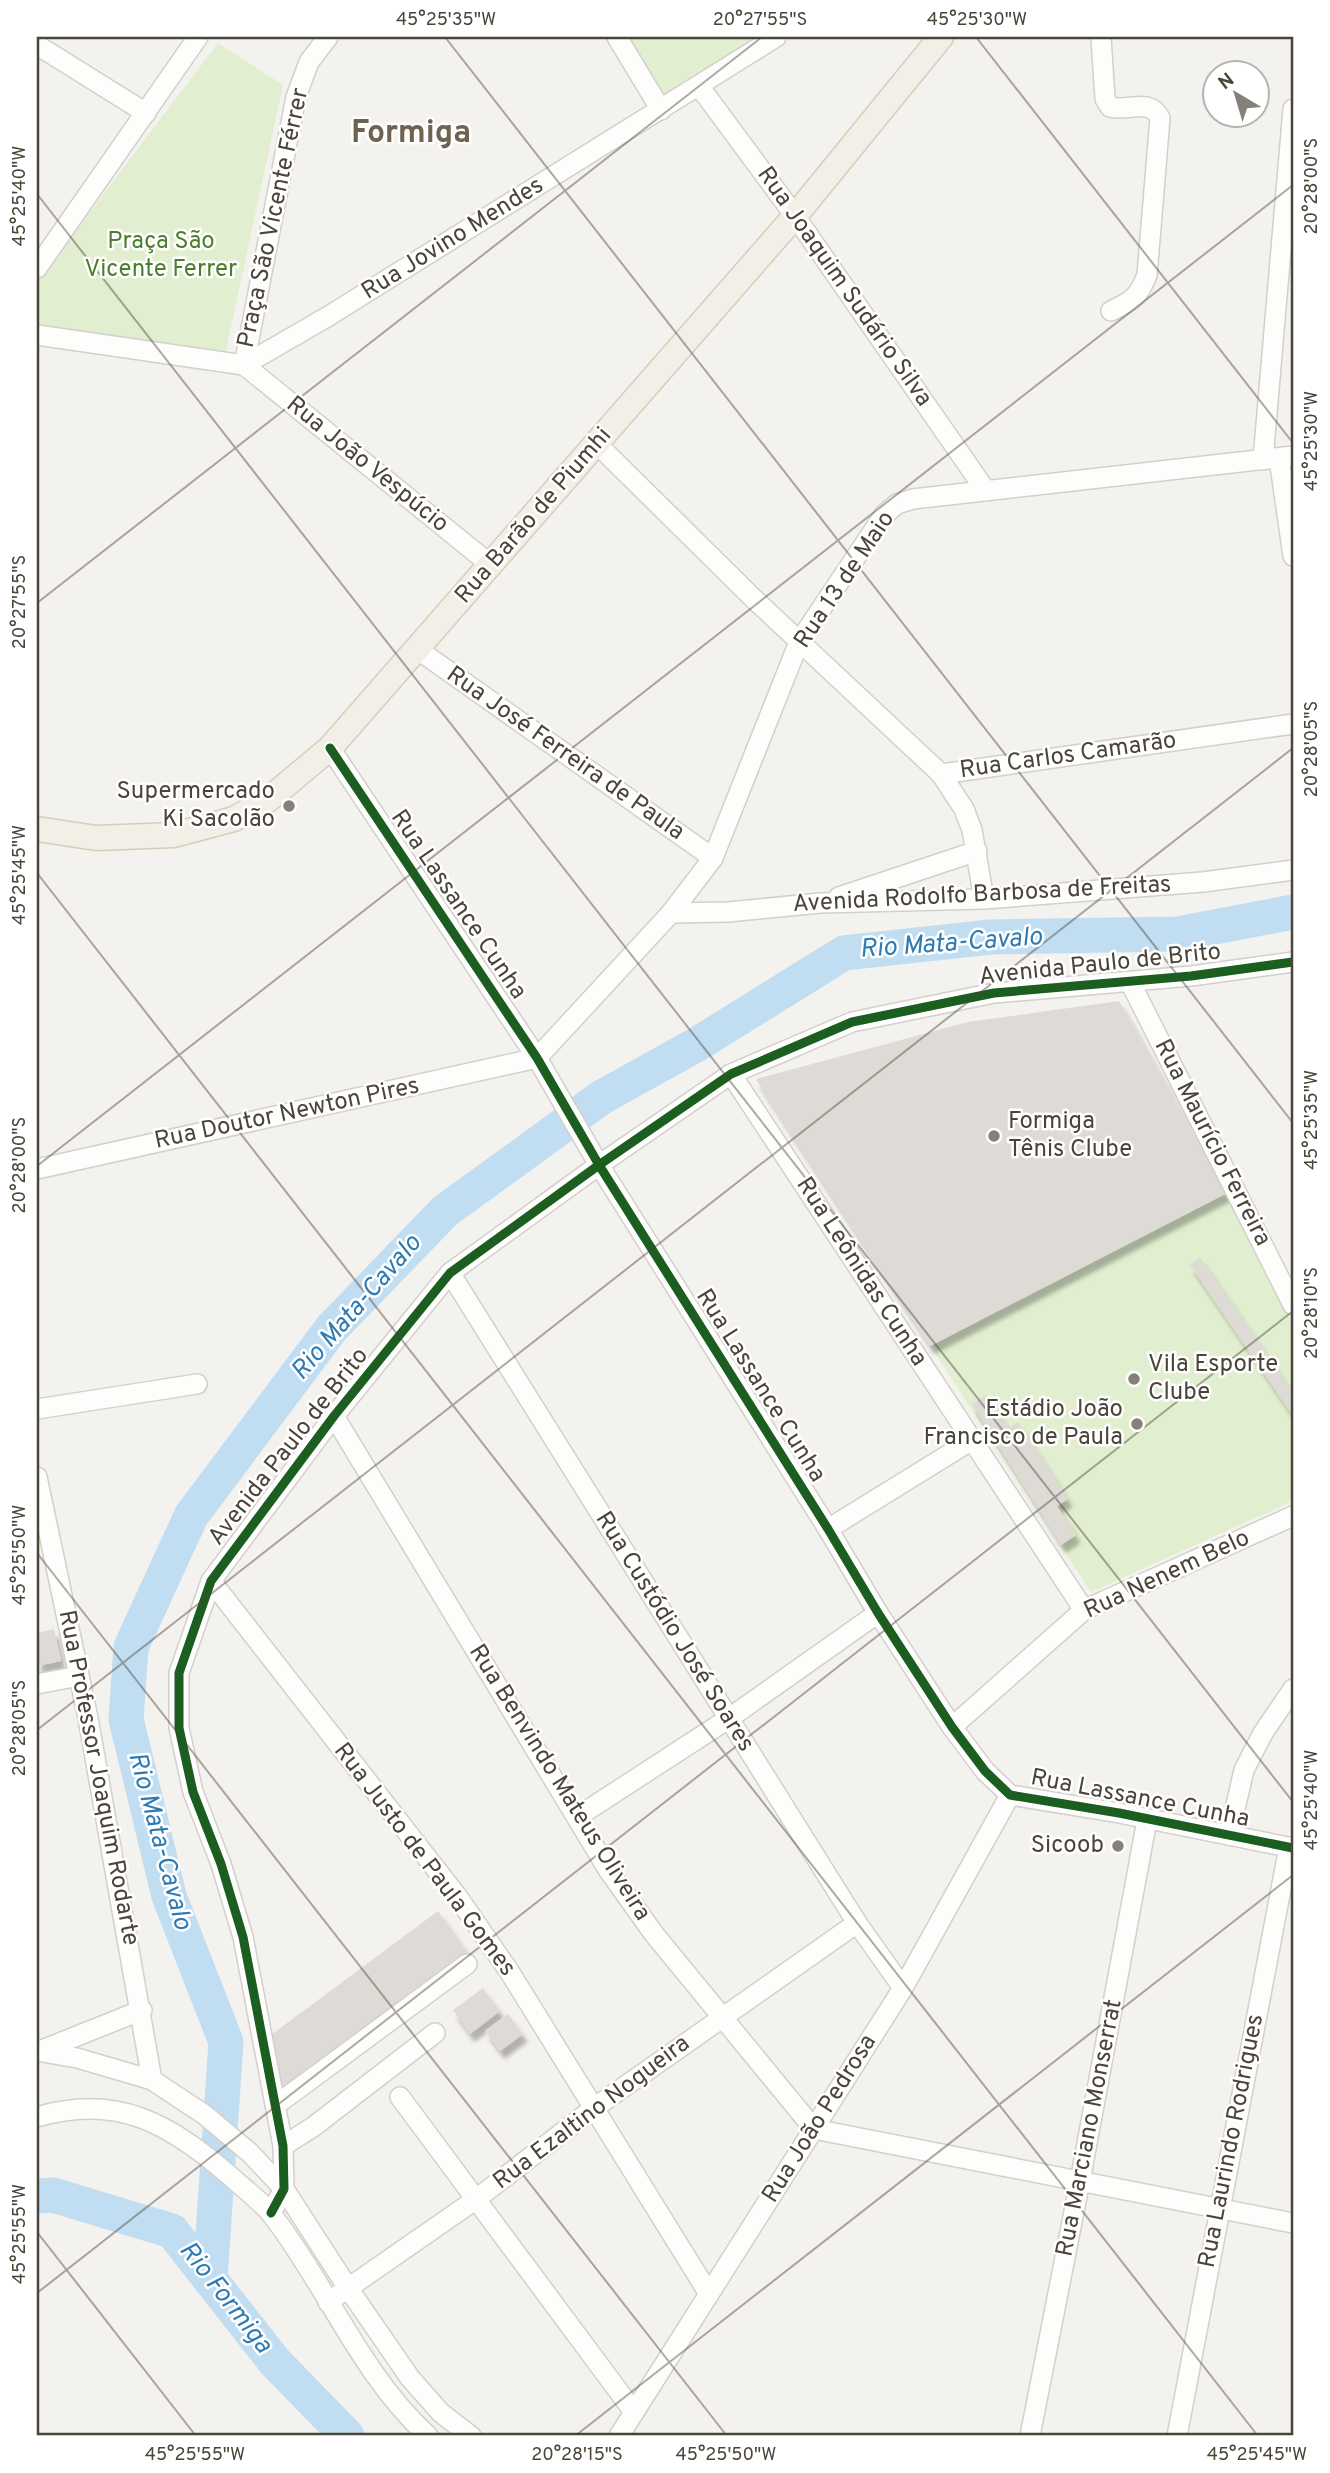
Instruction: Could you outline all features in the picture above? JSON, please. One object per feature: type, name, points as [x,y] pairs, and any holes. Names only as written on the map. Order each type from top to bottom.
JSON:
[{"type":"main road","name":"Rua Barão de Piumhi","points":[[37,829],[96,838],[174,835],[234,819],[269,799],[330,748],[795,216],[941,37]]},
{"type":"street","points":[[37,268],[198,37]]},
{"type":"street","name":"Praça São Vicente Férrer","points":[[37,335],[244,365],[296,97],[309,62],[328,37]]},
{"type":"street","points":[[617,37],[661,110]]},
{"type":"street","name":"Rua Jovino Mendes","points":[[244,365],[327,317],[776,37]]},
{"type":"street","points":[[1101,37],[1105,99],[1110,107],[1147,106],[1156,110],[1160,118],[1147,275],[1140,293],[1111,312]]},
{"type":"street","points":[[37,45],[146,113]]},
{"type":"street","name":"Rua Joaquim Sudário Silva","points":[[699,86],[795,216],[986,491]]},
{"type":"street","points":[[1293,109],[1278,458],[1293,556]]},
{"type":"street","name":"Rua João Vespúcio","points":[[244,365],[491,565]]},
{"type":"street","name":"Rua Carlos Camarão","points":[[597,444],[799,642],[941,774],[1293,724]]},
{"type":"street","name":"Rua 13 de Maio","points":[[537,1058],[671,913],[713,858],[799,642],[884,515],[897,504],[913,499],[1278,458]]},
{"type":"street","name":"Rua José Ferreira de Paula","points":[[417,649],[713,858]]},
{"type":"street","name":"Rua Lassance Cunha","points":[[330,748],[537,1058],[599,1165],[828,1529],[878,1614],[952,1727],[985,1771],[1010,1795],[1291,1848]]},
{"type":"street","points":[[941,774],[964,808],[972,830],[984,899]]},
{"type":"street","points":[[820,903],[977,850]]},
{"type":"street","name":"Avenida Rodolfo Barbosa de Freitas","points":[[671,913],[728,912],[820,903],[984,899],[1203,882],[1293,870]]},
{"type":"street","name":"Avenida Paulo de Brito","points":[[284,2189],[283,2146],[243,1937],[221,1864],[193,1792],[179,1728],[179,1673],[211,1581],[334,1416],[450,1273],[731,1074],[852,1022],[994,993],[1290,968]]},
{"type":"street","name":"Rua Maurício Ferreira","points":[[1130,982],[1293,1305]]},
{"type":"street","name":"Rua Doutor Newton Pires","points":[[37,1169],[537,1058]]},
{"type":"street","name":"Rua Leônidas Cunha","points":[[731,1074],[1084,1610]]},
{"type":"street","name":"Rua Custódio José Soares","points":[[450,1273],[857,1923],[903,1988]]},
{"type":"street","points":[[37,1409],[197,1384]]},
{"type":"street","name":"Rua Benvindo Mateus Oliveira","points":[[334,1416],[609,1871],[654,1934],[814,2129]]},
{"type":"street","points":[[828,1529],[971,1440]]},
{"type":"street","name":"Rua Professor Joaquim Rodarte","points":[[37,1477],[79,1676],[156,2082]]},
{"type":"street","name":"Rua Nenem Belo","points":[[952,1727],[1084,1610],[1293,1516]]},
{"type":"street","name":"Rua Justo de Paula Gomes","points":[[211,1581],[457,1896],[509,1971],[709,2294]]},
{"type":"street","points":[[577,1817],[728,1719],[878,1614]]},
{"type":"street","points":[[37,1684],[79,1676]]},
{"type":"street","points":[[1229,1835],[1244,1770],[1263,1733],[1293,1689]]},
{"type":"street","name":"Rua João Pedrosa","points":[[619,2436],[903,1988],[1010,1795]]},
{"type":"street","name":"Rua Marciano Monserrat","points":[[1030,2436],[1147,1819]]},
{"type":"street","name":"Rua Laurindo Rodrigues","points":[[1177,2436],[1219,2208],[1291,1848]]},
{"type":"street","name":"Rua Ezaltino Nogueira","points":[[328,2302],[475,2200],[594,2108],[857,1923]]},
{"type":"street","points":[[276,2105],[467,1964]]},
{"type":"street","points":[[40,2051],[142,2010]]},
{"type":"street","points":[[283,2146],[313,2127],[435,2033]]},
{"type":"street","points":[[40,2051],[114,2067],[156,2082],[205,2115],[250,2153],[284,2189],[411,2378],[441,2413],[471,2436]]},
{"type":"street","points":[[400,2097],[634,2412]]},
{"type":"street","points":[[37,2117],[61,2110],[102,2108],[136,2116],[176,2133],[202,2152],[266,2209],[374,2371],[412,2422],[428,2436]]},
{"type":"street","points":[[814,2129],[1293,2223]]},
{"type":"street","points":[[266,2209],[284,2189]]},
{"type":"green space","points":[[628,37],[763,37],[666,99]]},
{"type":"green space","name":"Praça São Vicente Ferrer","points":[[218,43],[283,85],[225,355],[37,324],[37,282]]},
{"type":"green space","name":"Vila Esporte Clube","points":[[1227,1193],[1293,1323],[1293,1501],[1091,1592],[930,1346]]},
{"type":"building","name":"Formiga Tênis Clube","points":[[1119,1001],[1227,1193],[930,1346],[756,1079],[968,1022]]},
{"type":"building","points":[[1200,1257],[1293,1393],[1293,1416],[1190,1265]]},
{"type":"building","points":[[986,1395],[1008,1429],[1018,1422],[1068,1499],[1057,1506],[1076,1535],[1061,1545],[972,1404]]},
{"type":"building","points":[[54,1629],[61,1661],[37,1666],[37,1633]]},
{"type":"building","points":[[438,1911],[470,1956],[283,2091],[271,2035]]},
{"type":"building","points":[[483,1988],[500,2011],[470,2034],[453,2010]]},
{"type":"building","points":[[508,2014],[523,2034],[500,2051],[485,2031]]},
{"type":"waterway","name":"Rio Mata-Cavalo","points":[[210,2279],[226,2042],[169,1896],[126,1719],[131,1647],[191,1516],[331,1329],[445,1211],[602,1097],[696,1045],[844,953],[990,937],[1178,934],[1293,912]]},
{"type":"waterway","name":"Rio Formiga","points":[[37,2196],[53,2195],[172,2231],[275,2362],[347,2436]]},
{"type":"cycle path","points":[[330,748],[537,1058],[599,1165],[878,1613],[952,1727],[985,1771],[1010,1795],[1119,1813],[1293,1848]]},
{"type":"cycle path","points":[[271,2213],[284,2189],[283,2146],[243,1937],[221,1864],[193,1792],[179,1728],[179,1673],[211,1581],[334,1416],[450,1273],[731,1074],[852,1022],[994,993],[1191,976],[1293,962]]},
{"type":"place","name":"Supermercado Ki Sacolão","points":[[289,806]]},
{"type":"place","name":"Formiga Tênis Clube","points":[[994,1136]]},
{"type":"place","name":"Vila Esporte Clube","points":[[1134,1379]]},
{"type":"place","name":"Estádio João Francisco de Paula","points":[[1137,1424]]},
{"type":"place","name":"Sicoob","points":[[1118,1846]]},
{"type":"district","name":"Formiga","points":[[411,134]]}]
